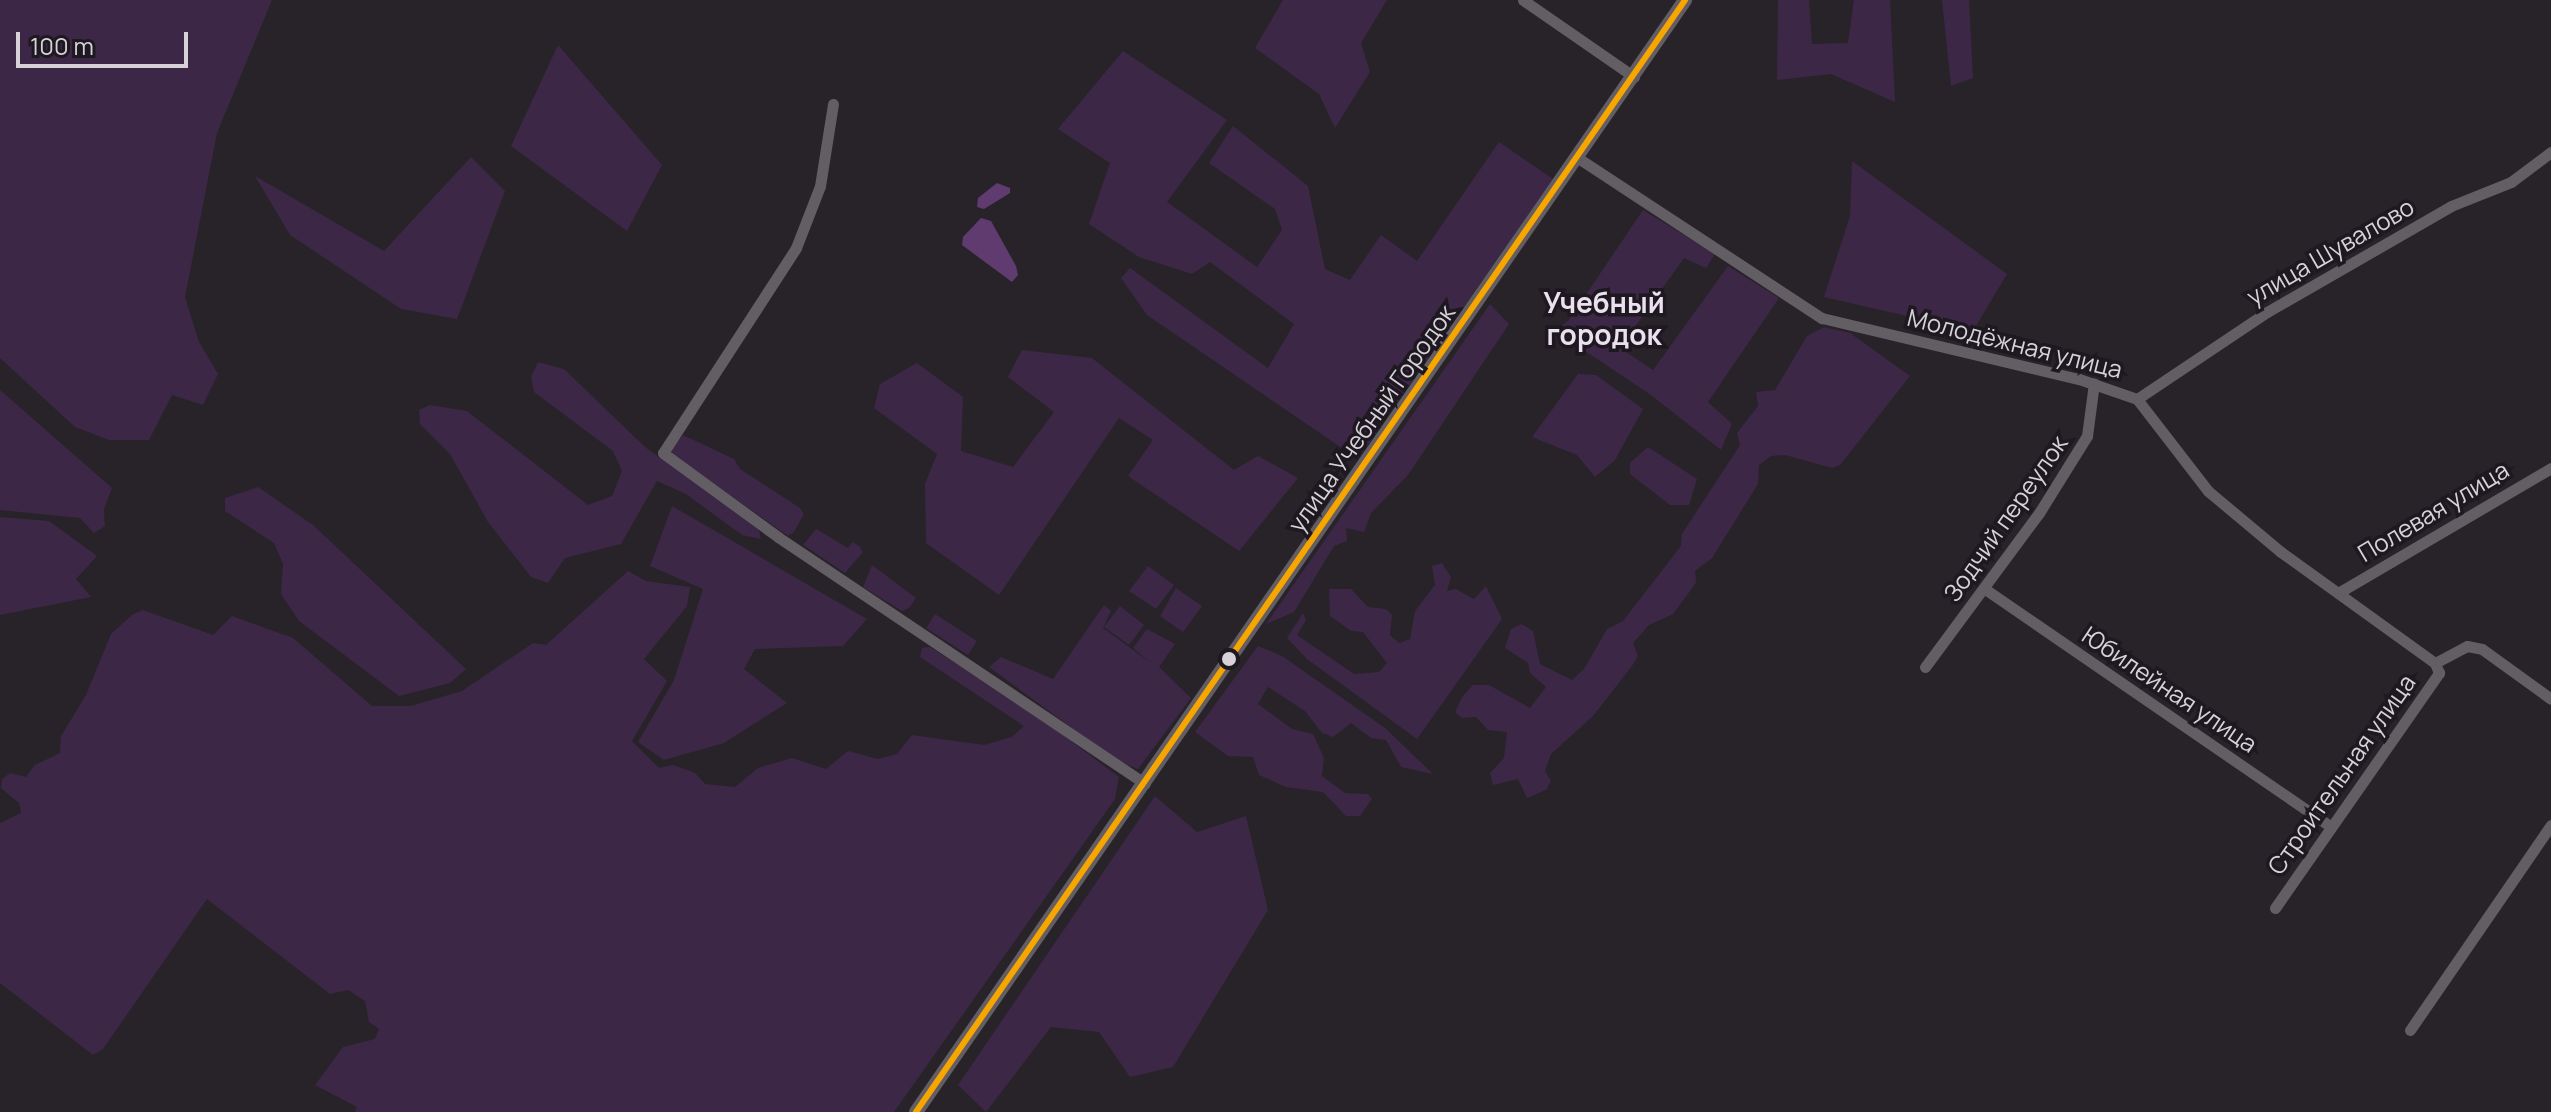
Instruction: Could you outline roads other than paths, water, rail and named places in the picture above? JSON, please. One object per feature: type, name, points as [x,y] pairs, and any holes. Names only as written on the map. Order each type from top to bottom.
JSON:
[{"type":"street","points":[[1523,0],[1634,77]]},
{"type":"street","name":"улица Учебный Городок","points":[[916,1112],[1685,0]]},
{"type":"street","points":[[833,104],[820,186],[796,248],[663,453],[789,545],[1145,784]]},
{"type":"street","name":"улица Шувалово","points":[[2137,399],[2267,312],[2451,206],[2511,182],[2551,152]]},
{"type":"street","name":"Молодёжная улица","points":[[1578,158],[1822,318],[2094,383],[2137,399],[2208,491],[2338,593],[2435,663]]},
{"type":"street","name":"Зодчий переулок","points":[[1925,667],[1985,589],[2087,436],[2094,383]]},
{"type":"street","name":"Полевая улица","points":[[2338,593],[2551,468]]},
{"type":"street","name":"Юбилейная улица","points":[[1985,589],[2330,826]]},
{"type":"street","points":[[2435,663],[2467,646],[2482,649],[2551,699]]},
{"type":"street","name":"Строительная улица","points":[[2275,908],[2439,673],[2435,663]]},
{"type":"street","points":[[2410,1030],[2551,825]]},
{"type":"district","name":"Учебный городок","points":[[1604,318]]}]
